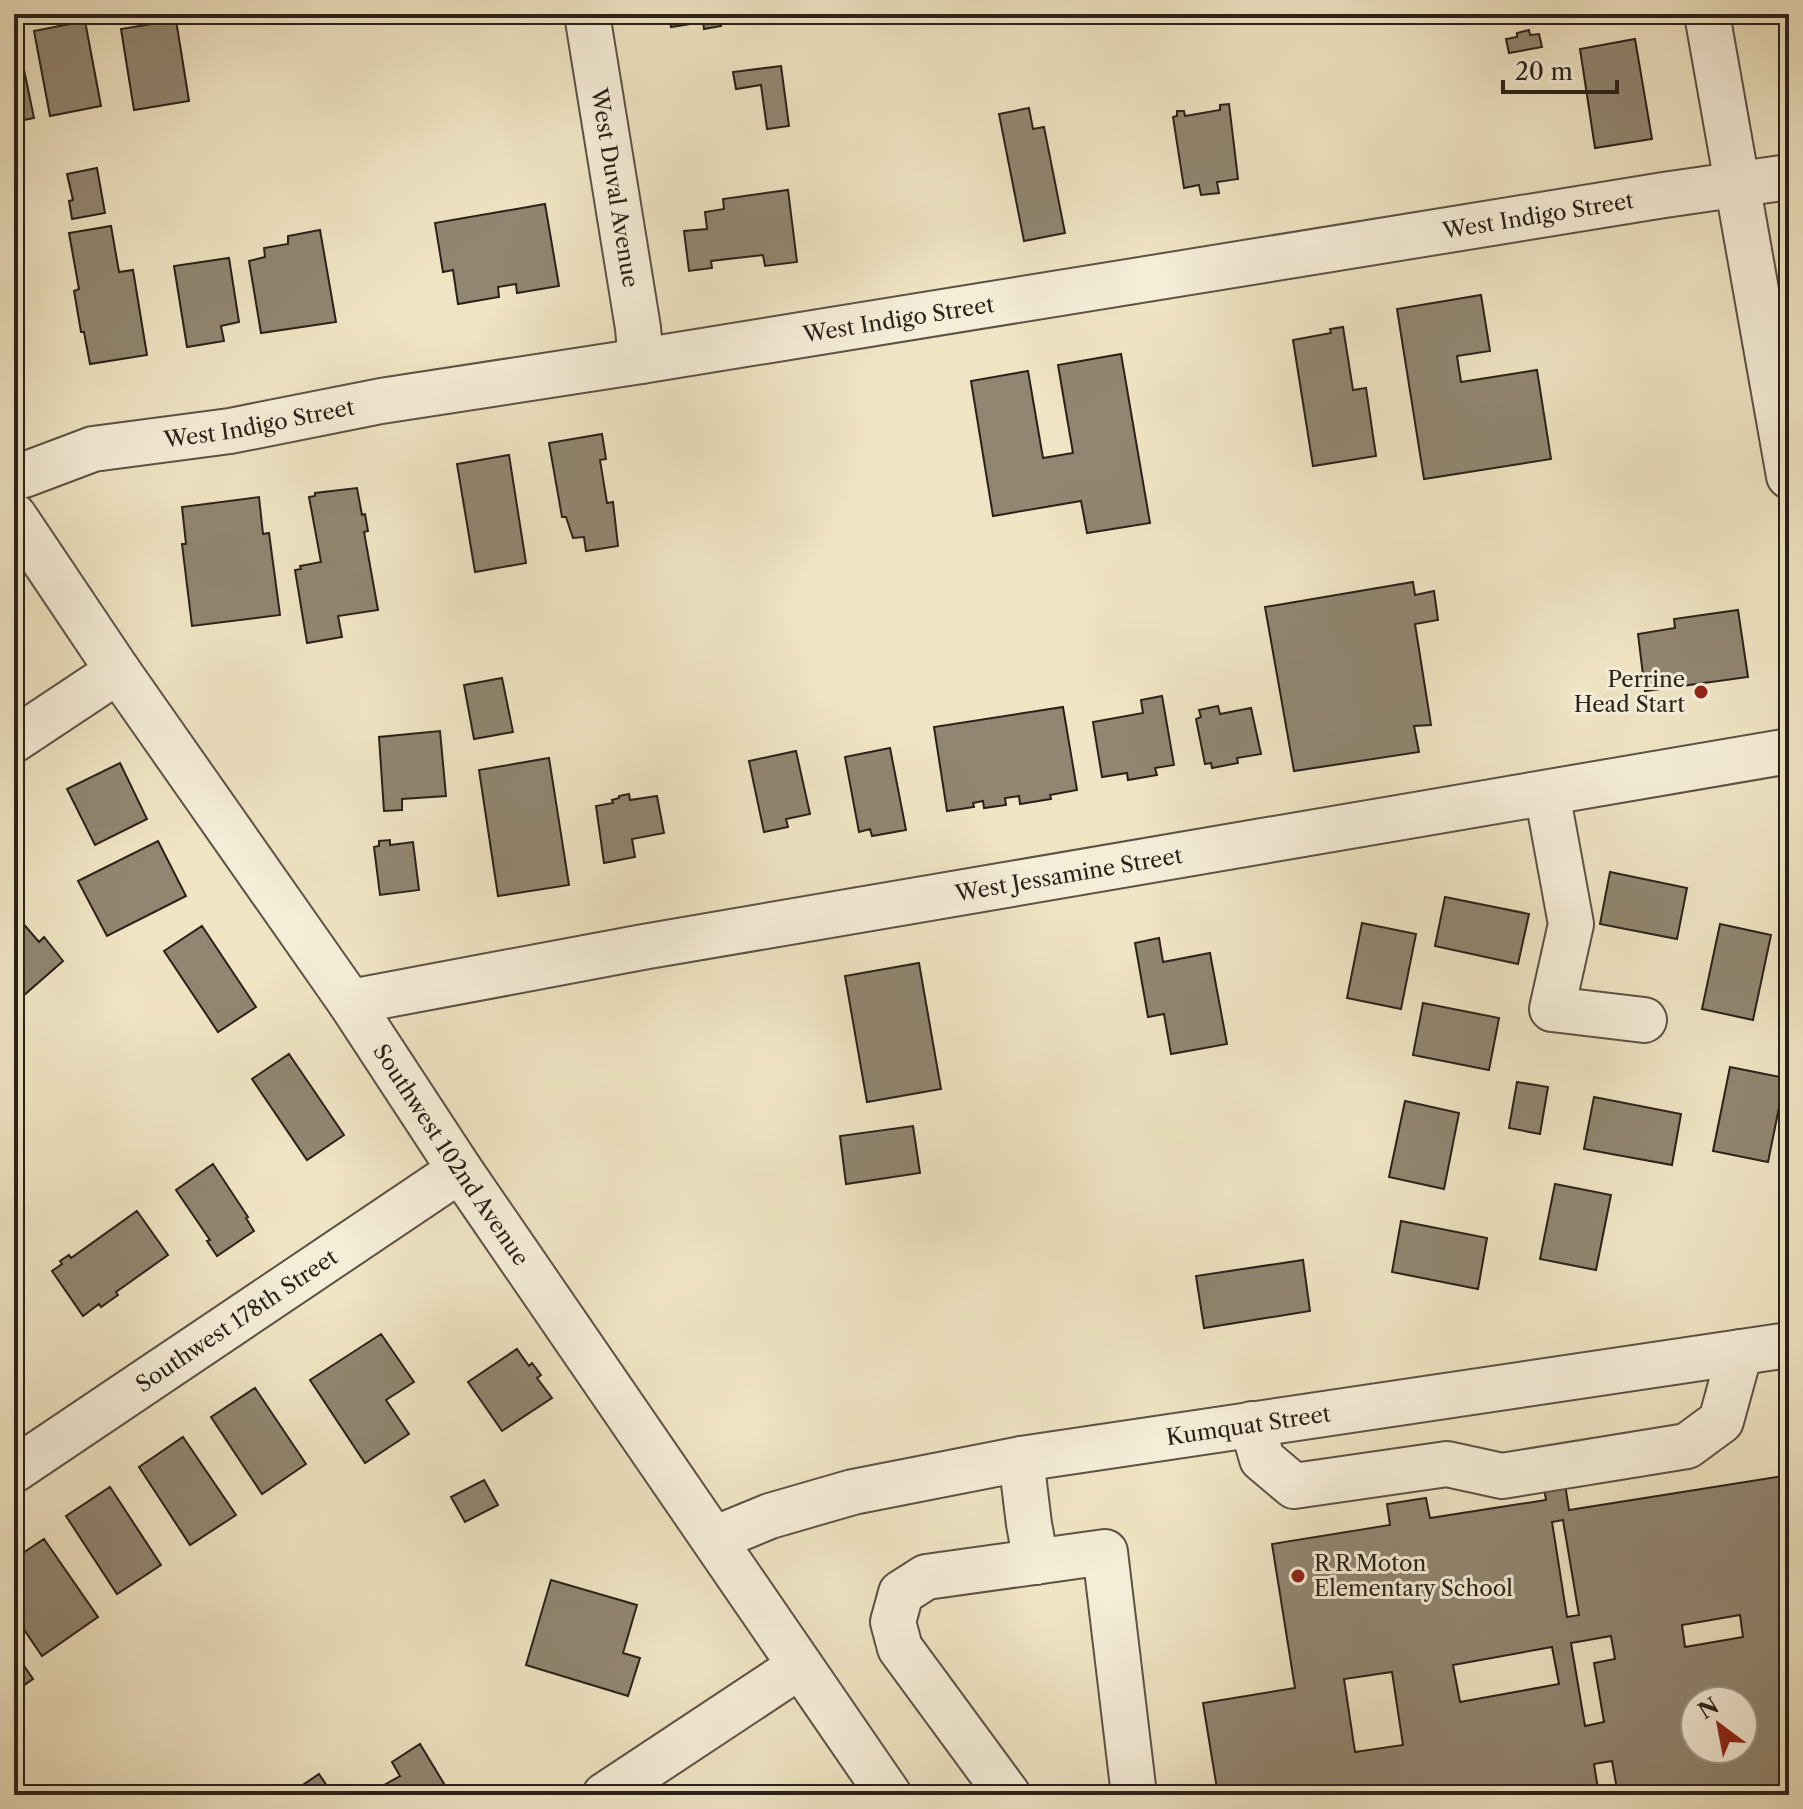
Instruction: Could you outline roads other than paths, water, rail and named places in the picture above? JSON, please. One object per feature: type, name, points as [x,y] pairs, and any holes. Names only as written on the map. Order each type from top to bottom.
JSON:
[{"type":"street","name":"West Duval Avenue","points":[[587,14],[641,361]]},
{"type":"street","points":[[1707,14],[1789,476]]},
{"type":"street","name":"West Indigo Street","points":[[14,477],[93,449],[230,431],[381,401],[1648,197],[1789,177]]},
{"type":"street","name":"Southwest 102nd Avenue","points":[[14,516],[118,671],[350,1002],[460,1170],[889,1795]]},
{"type":"street","points":[[14,740],[118,671]]},
{"type":"street","name":"West Jessamine Street","points":[[350,1002],[643,947],[1789,751]]},
{"type":"street","points":[[1547,793],[1571,924],[1552,1009],[1644,1020]]},
{"type":"street","name":"Southwest 178th Street","points":[[14,1470],[460,1170]]},
{"type":"street","name":"Kumquat Street","points":[[714,1539],[770,1516],[853,1492],[1021,1459],[1789,1345]]},
{"type":"street","points":[[1252,1424],[1262,1459],[1294,1486],[1447,1464],[1502,1476],[1687,1446],[1721,1421],[1740,1352]]},
{"type":"street","points":[[1021,1459],[1036,1562]]},
{"type":"street","points":[[1008,1795],[900,1648],[893,1622],[901,1593],[926,1577],[1105,1552],[1134,1795]]},
{"type":"street","points":[[605,1795],[800,1666]]},
{"type":"place","name":"Perrine Head Start","points":[[1701,692]]},
{"type":"place","name":"R R Moton Elementary School","points":[[1298,1576]]}]
